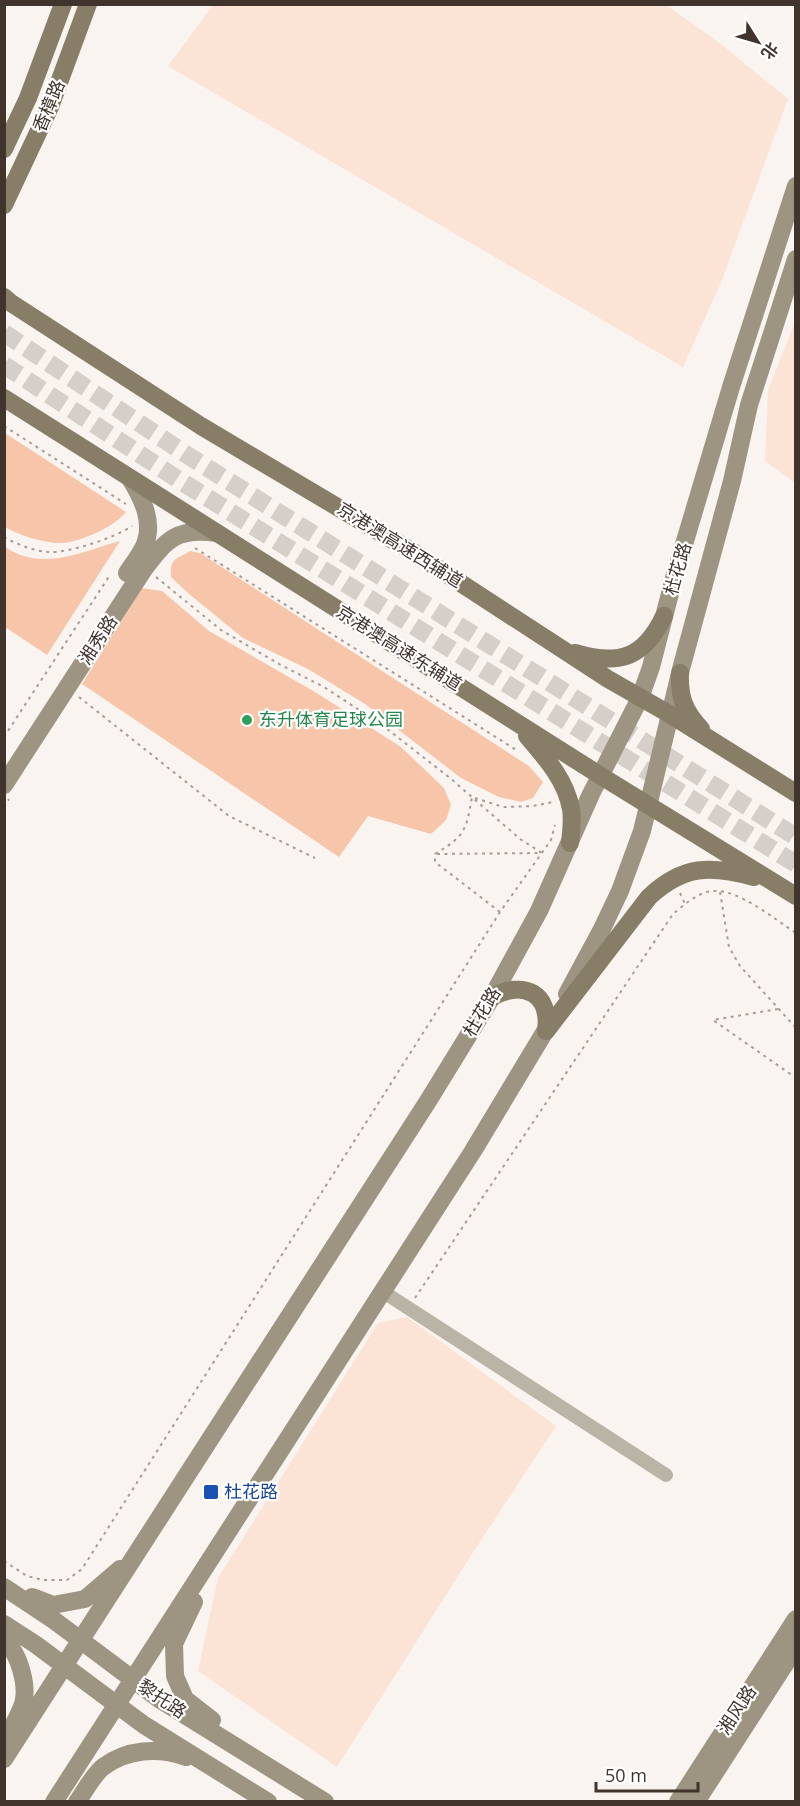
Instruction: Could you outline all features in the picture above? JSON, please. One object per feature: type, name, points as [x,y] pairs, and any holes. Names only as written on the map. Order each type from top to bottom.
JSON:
[{"type":"main road","name":"香樟路","points":[[4,149],[28,98],[63,4]]},
{"type":"main road","name":"香樟路","points":[[4,204],[50,106],[88,4]]},
{"type":"main road","name":"京港澳高速西辅道","points":[[4,297],[192,421],[413,552],[560,648],[795,793]]},
{"type":"main road","name":"京港澳高速东辅道","points":[[4,398],[600,776],[795,896]]},
{"type":"main road","points":[[560,648],[599,658],[621,658],[642,649],[658,629],[664,616]]},
{"type":"main road","points":[[680,673],[679,690],[686,711],[699,727],[725,749]]},
{"type":"main road","points":[[509,717],[559,777],[571,809],[570,843]]},
{"type":"main road","points":[[546,1031],[642,906],[664,883],[690,872],[719,869],[777,884]]},
{"type":"main road","points":[[492,997],[505,990],[513,989],[534,994],[541,999],[546,1009],[548,1018],[546,1031]]},
{"type":"street","name":"杜花路","points":[[4,1759],[428,1101],[492,997],[539,911],[600,776],[640,698],[730,387],[795,186]]},
{"type":"street","name":"杜花路","points":[[54,1802],[495,1116],[592,949],[620,891],[642,831],[680,673],[732,481],[749,405],[795,259]]},
{"type":"street","name":"湘秀路","points":[[4,765],[145,545],[148,533],[147,518],[140,494],[131,480]]},
{"type":"street","name":"湘秀路","points":[[7,791],[67,688],[161,546],[184,532],[218,533]]},
{"type":"street","points":[[382,1291],[666,1475]]},
{"type":"street","points":[[5,1588],[53,1605],[85,1599],[117,1572],[170,1503]]},
{"type":"street","points":[[231,1527],[222,1553],[187,1614],[174,1644],[174,1676],[185,1699],[208,1718],[318,1788],[332,1802]]},
{"type":"street","name":"黎托路","points":[[5,1588],[81,1640],[159,1699],[325,1802]]},
{"type":"street","name":"湘风路","points":[[678,1802],[795,1619]]},
{"type":"street","name":"黎托路","points":[[4,1624],[144,1725],[268,1802]]},
{"type":"street","points":[[4,1641],[10,1645],[19,1660],[24,1702],[4,1740]]},
{"type":"street","name":"湘风路","points":[[696,1802],[795,1647]]},
{"type":"street","points":[[77,1802],[102,1768],[124,1755],[149,1750],[170,1752],[212,1766]]},
{"type":"path","points":[[4,426],[129,506]]},
{"type":"path","points":[[4,537],[49,552],[83,546],[119,535],[135,524],[134,531]]},
{"type":"path","points":[[193,547],[519,752]]},
{"type":"path","points":[[4,737],[114,569]]},
{"type":"path","points":[[144,569],[221,630],[324,687],[382,725],[472,797],[520,839],[542,854]]},
{"type":"path","points":[[67,688],[229,816],[315,858]]},
{"type":"path","points":[[4,807],[7,791]]},
{"type":"path","points":[[472,797],[503,807],[533,806],[552,800],[554,807]]},
{"type":"path","points":[[435,854],[452,844],[467,827],[472,797]]},
{"type":"path","points":[[4,1561],[27,1576],[43,1580],[67,1580],[82,1569],[500,912],[551,840],[555,822]]},
{"type":"path","points":[[435,854],[542,854]]},
{"type":"path","points":[[435,854],[435,862],[500,912]]},
{"type":"path","points":[[679,888],[685,904]]},
{"type":"path","points":[[408,1308],[674,914],[690,900],[712,891],[720,892],[737,895],[795,933]]},
{"type":"path","points":[[720,892],[729,947],[740,966],[795,1028]]},
{"type":"path","points":[[778,1008],[713,1020],[795,1078]]},
{"type":"shaded area","points":[[213,5],[666,5],[721,44],[788,99],[722,280],[683,367],[168,66]]},
{"type":"shaded area","points":[[795,322],[795,483],[765,461],[768,390]]},
{"type":"shaded area","points":[[5,433],[126,512],[114,523],[97,532],[63,543],[33,538],[5,527]]},
{"type":"shaded area","points":[[120,541],[47,655],[5,627],[5,547],[33,558],[47,559],[62,558]]},
{"type":"shaded area","points":[[190,551],[200,553],[529,766],[543,782],[533,798],[521,802],[499,797],[461,778],[365,704],[308,669],[243,638],[171,577],[173,562]]},
{"type":"shaded area","name":"东升体育足球公园","points":[[142,588],[162,591],[209,631],[315,692],[401,747],[444,788],[451,805],[446,820],[431,834],[368,816],[339,857],[82,684]]},
{"type":"shaded area","points":[[407,1317],[556,1426],[337,1767],[198,1671],[218,1578],[378,1323]]},
{"type":"tunnel","points":[[4,333],[187,455],[796,837]]},
{"type":"tunnel","points":[[4,365],[179,480],[796,864]]},
{"type":"place","name":"东升体育足球公园","points":[[247,720]]},
{"type":"place","name":"杜花路","points":[[211,1492]]}]
